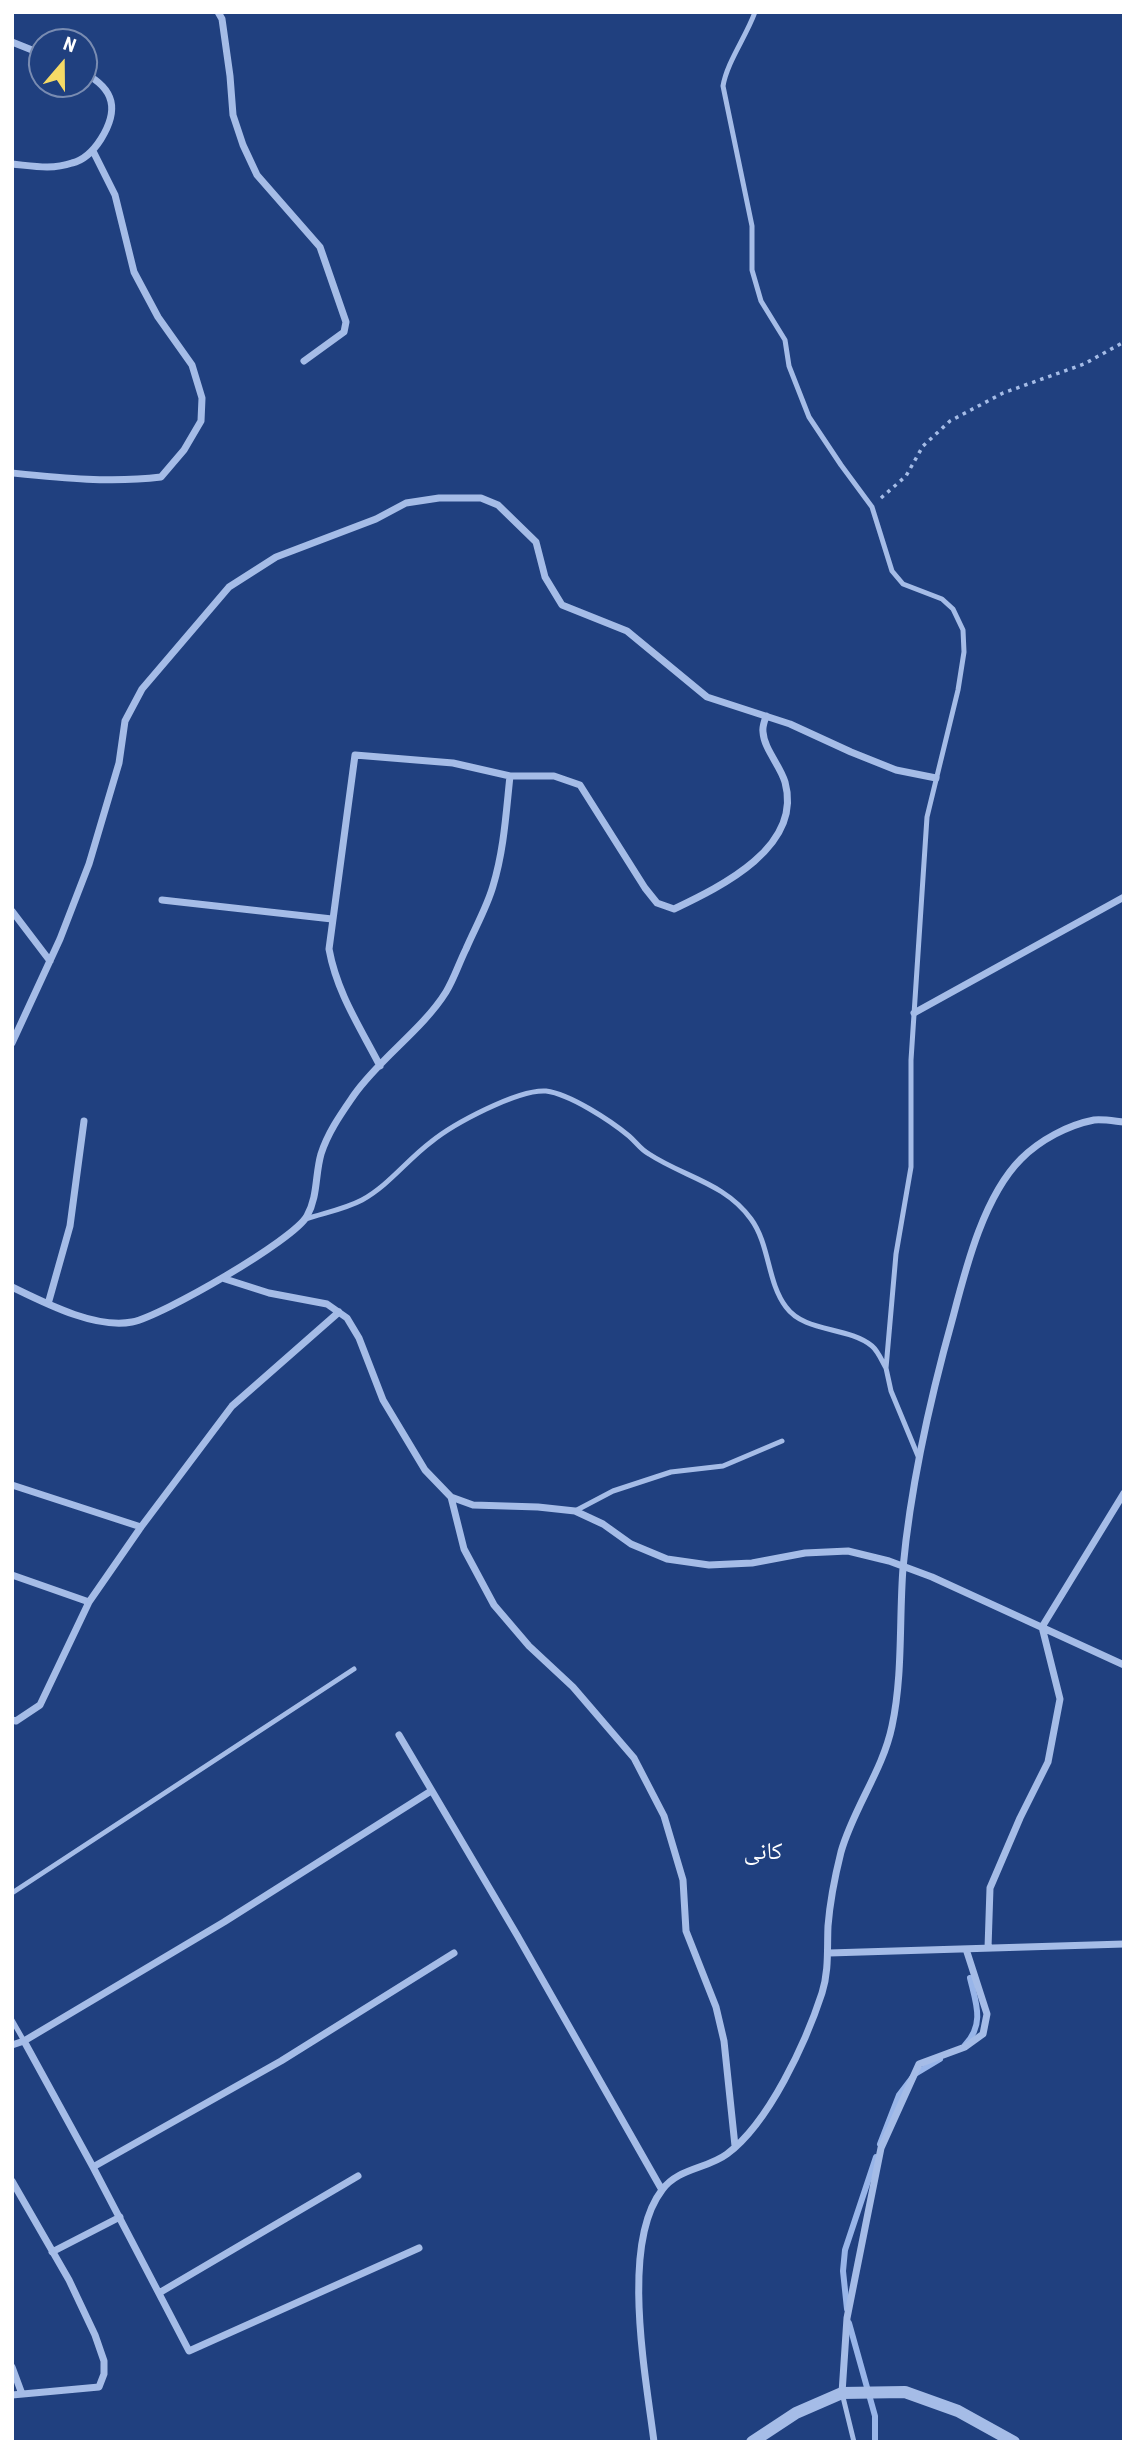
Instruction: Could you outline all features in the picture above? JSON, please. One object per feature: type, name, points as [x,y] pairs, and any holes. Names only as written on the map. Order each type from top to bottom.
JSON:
[{"type":"street","points":[[218,12],[222,19],[233,115],[243,145],[257,175],[320,247],[346,321],[344,332],[304,361]]},
{"type":"street","points":[[12,164],[50,168],[75,163],[93,151],[111,123],[113,105],[98,80]]},
{"type":"street","points":[[12,473],[129,481],[161,477],[184,450],[201,421],[202,398],[192,365],[158,317],[134,272],[115,195],[93,151]]},
{"type":"street","points":[[12,1043],[50,961],[89,864],[119,763],[125,721],[142,689],[229,587],[276,557],[376,519],[406,503],[439,498],[481,498],[498,505],[536,542],[545,577],[562,605],[627,631],[707,697],[790,723],[896,770],[936,778]]},
{"type":"street","points":[[380,1066],[344,1000],[333,972],[329,949],[355,755],[453,763],[510,776],[554,776],[580,785],[645,888],[657,903],[674,909],[708,892],[765,853],[784,825],[789,807],[785,780],[763,732],[766,716]]},
{"type":"street","points":[[12,1287],[91,1320],[132,1322],[170,1307],[222,1279],[281,1240],[306,1219],[315,1198],[320,1156],[331,1129],[361,1085],[446,992],[493,887],[503,843],[510,776]]},
{"type":"street","points":[[914,1013],[1124,897]]},
{"type":"street","points":[[162,900],[332,919]]},
{"type":"street","points":[[12,911],[50,961]]},
{"type":"street","points":[[654,2442],[642,2350],[639,2283],[645,2225],[662,2190],[681,2174],[725,2156],[774,2098],[803,2041],[823,1992],[829,1964],[828,1926],[834,1882],[843,1846],[892,1728],[904,1566],[918,1456],[930,1400],[969,1259],[994,1197],[1021,1159],[1057,1133],[1096,1120],[1124,1122]]},
{"type":"street","points":[[48,1304],[71,1226],[84,1121]]},
{"type":"street","points":[[222,1279],[269,1293],[327,1304],[347,1318],[359,1338],[383,1400],[425,1470],[451,1497],[473,1505],[575,1511],[603,1524],[631,1544],[667,1559],[709,1565],[752,1563],[806,1553],[848,1551],[904,1566],[932,1577],[1124,1665]]},
{"type":"street","points":[[12,1720],[16,1721],[40,1705],[89,1602],[141,1527],[232,1406],[339,1312]]},
{"type":"street","points":[[12,1485],[141,1527]]},
{"type":"street","points":[[988,1948],[989,1888],[1048,1762],[1060,1699],[1042,1627],[1124,1493]]},
{"type":"street","points":[[451,1497],[464,1549],[494,1605],[529,1646],[573,1687],[634,1758],[664,1816],[683,1880],[686,1931],[716,2007],[724,2041],[735,2146]]},
{"type":"street","points":[[12,1575],[89,1602]]},
{"type":"street","points":[[399,1735],[524,1947],[662,2190]]},
{"type":"street","points":[[12,2045],[24,2041],[224,1922],[431,1791]]},
{"type":"street","points":[[829,1953],[1124,1944]]},
{"type":"street","points":[[842,2393],[848,2318],[881,2148],[919,2064],[965,2047],[983,2034],[987,2014],[966,1949]]},
{"type":"street","points":[[93,2167],[281,2061],[454,1953]]},
{"type":"street","points":[[24,2041],[190,2351],[419,2248]]},
{"type":"street","points":[[159,2293],[358,2176]]},
{"type":"street","points":[[12,2181],[95,2335],[104,2361],[104,2374],[99,2387],[12,2395]]},
{"type":"street","points":[[52,2252],[120,2217]]},
{"type":"street","points":[[12,2367],[22,2394]]},
{"type":"street","points":[[752,2442],[796,2413],[842,2393],[905,2392],[958,2411],[1014,2442]]},
{"type":"lane","points":[[755,12],[748,33],[725,73],[723,86],[752,226],[752,270],[761,301],[785,340],[789,366],[809,417],[872,507],[892,571],[903,584],[942,599],[953,609],[962,630],[964,652],[958,690],[927,817],[911,1059],[911,1167],[896,1254],[886,1368],[891,1391],[918,1456]]},
{"type":"lane","points":[[306,1219],[363,1200],[431,1142],[471,1118],[525,1093],[547,1091],[600,1115],[647,1153],[723,1191],[751,1219],[762,1243],[778,1294],[787,1310],[802,1320],[863,1340],[874,1347],[886,1368]]},
{"type":"lane","points":[[575,1511],[613,1492],[671,1472],[723,1466],[782,1441]]},
{"type":"lane","points":[[12,1892],[354,1669]]},
{"type":"lane","points":[[12,2020],[24,2041]]},
{"type":"lane","points":[[842,2393],[854,2442]]},
{"type":"path","points":[[872,507],[906,476],[923,446],[950,421],[1003,393],[1084,364],[1124,342]]},
{"type":"waterway","points":[[965,2045],[977,2021],[970,1978]]},
{"type":"waterway","points":[[880,2144],[899,2095],[915,2074],[940,2059]]},
{"type":"waterway","points":[[847,2309],[843,2271],[845,2250],[876,2157]]},
{"type":"waterway","points":[[849,2323],[875,2416],[875,2442]]},
{"type":"district","name":"کانی","points":[[763,1853]]}]
